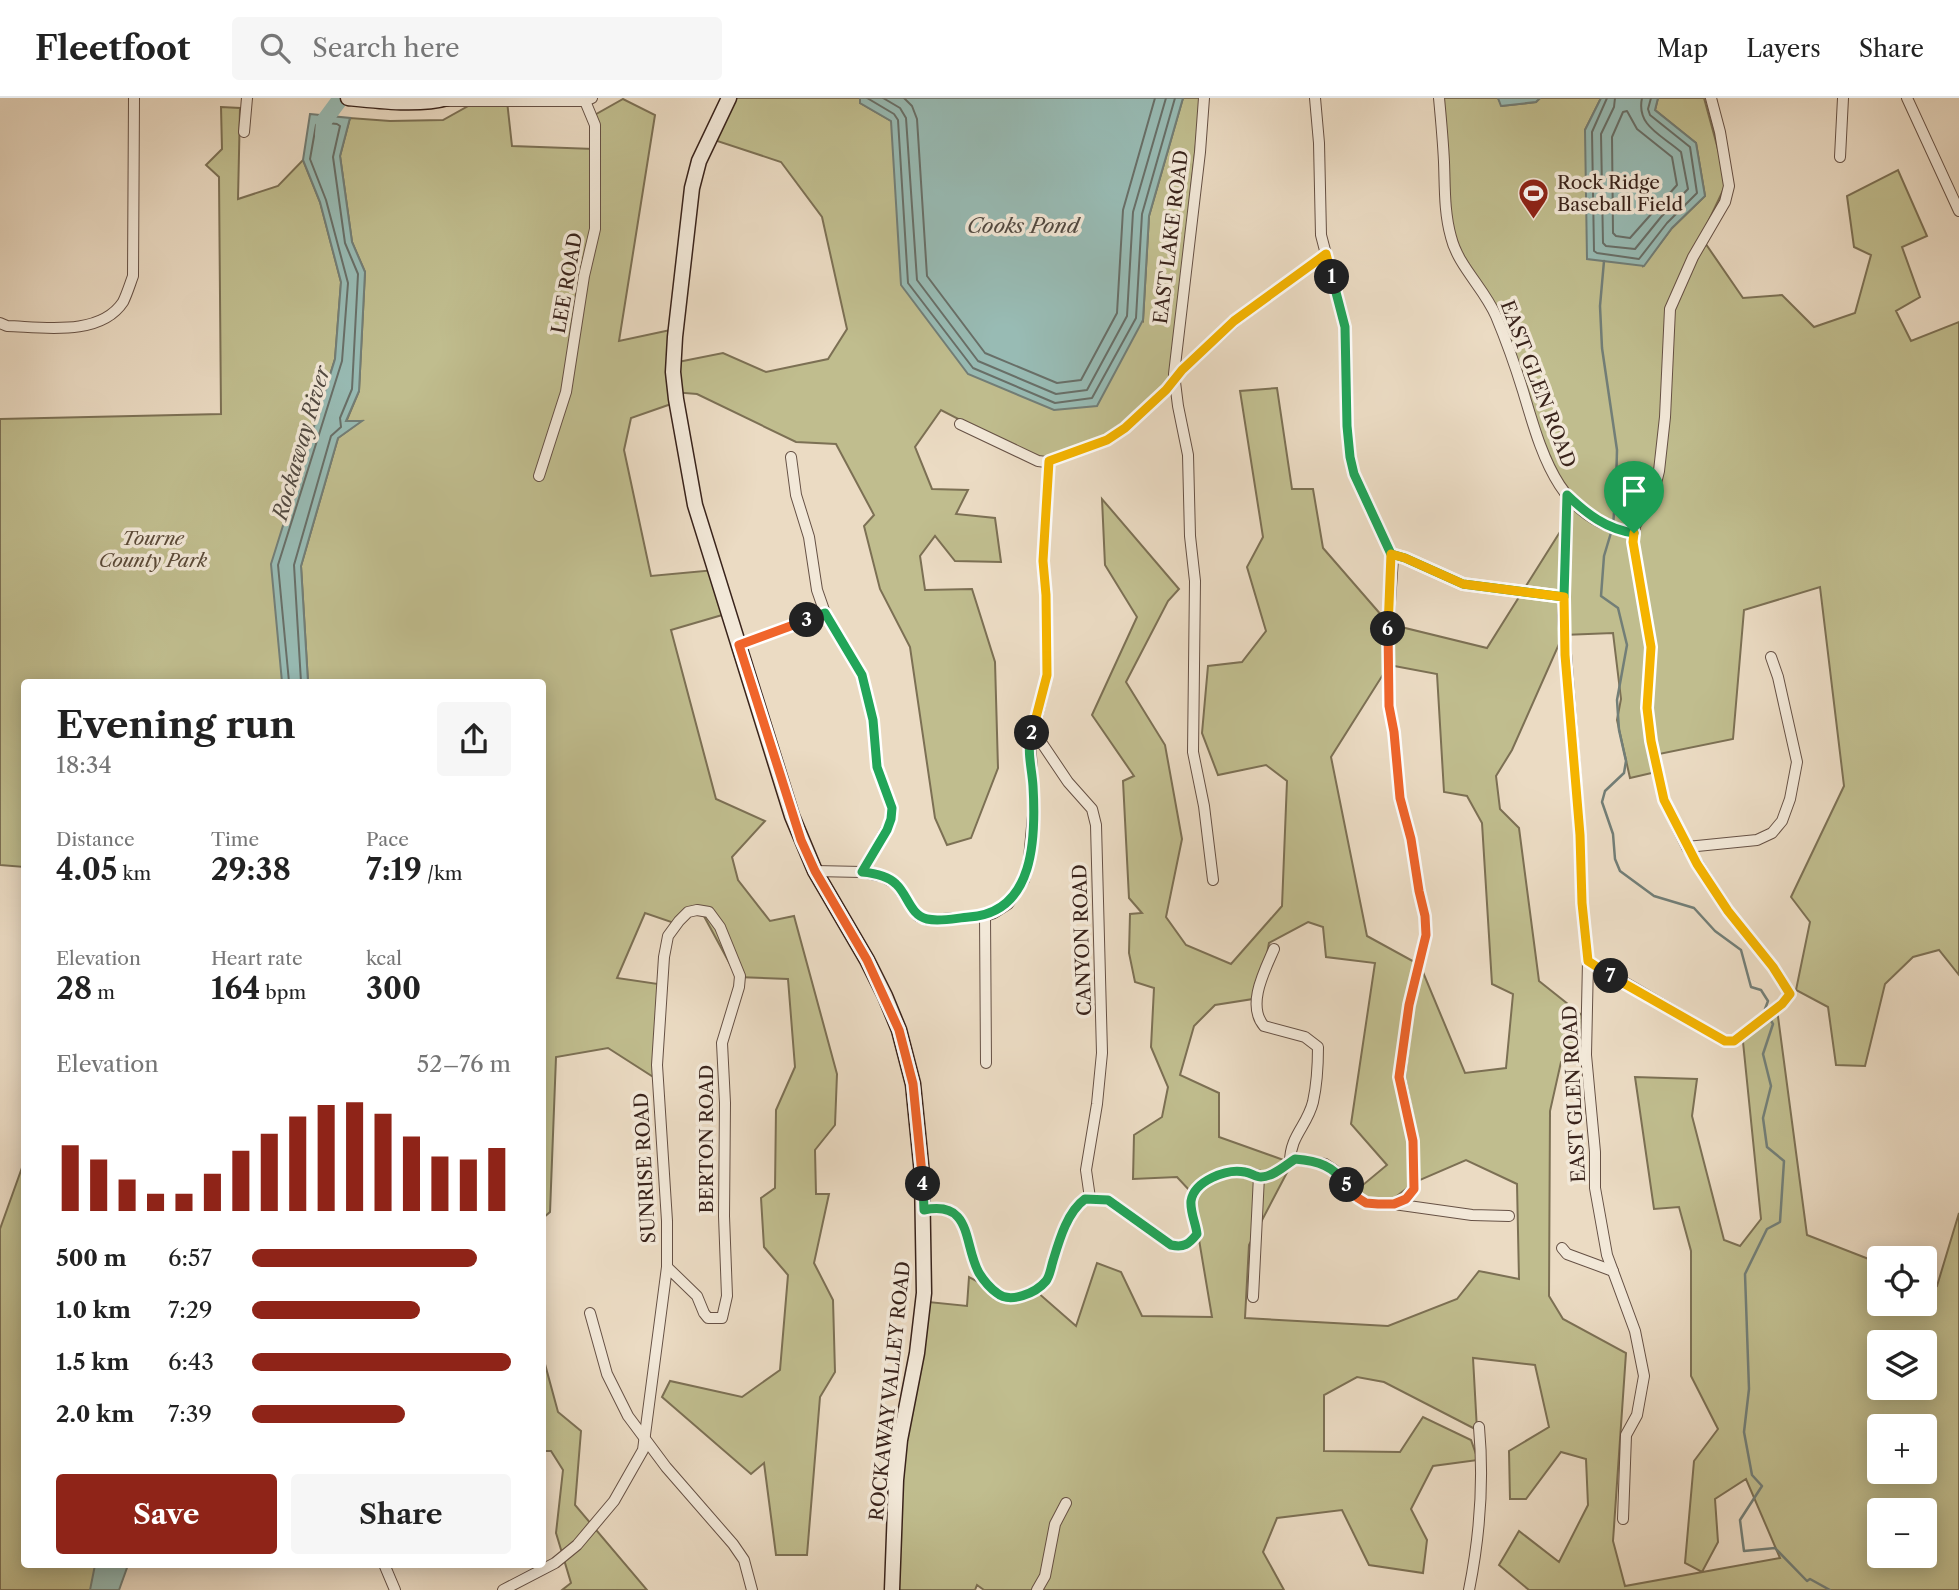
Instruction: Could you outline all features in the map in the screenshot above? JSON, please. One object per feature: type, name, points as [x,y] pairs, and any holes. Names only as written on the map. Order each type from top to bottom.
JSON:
[{"type":"street","points":[[0,323],[7,326],[77,327],[109,316],[122,303],[133,276],[134,98]]},
{"type":"street","points":[[244,132],[247,98]]},
{"type":"street","points":[[348,98],[589,100]]},
{"type":"street","name":"ROCKAWAY VALLEY ROAD","points":[[729,98],[699,161],[692,188],[678,302],[673,372],[686,465],[695,505],[792,816],[815,871],[885,996],[908,1062],[918,1118],[924,1210],[924,1293],[917,1353],[900,1440],[893,1519],[892,1590]]},
{"type":"street","name":"EAST LAKE ROAD","points":[[1204,98],[1174,380],[1188,455],[1190,536],[1195,581],[1194,752],[1213,880]]},
{"type":"street","points":[[1315,98],[1321,235],[1345,327],[1350,457],[1354,474],[1391,554],[1389,706],[1400,798],[1411,839],[1426,926],[1409,1005],[1399,1077],[1413,1141],[1414,1189],[1406,1199],[1394,1204]]},
{"type":"street","name":"EAST GLEN ROAD","points":[[1439,98],[1446,214],[1451,239],[1460,259],[1480,286],[1494,313],[1515,365],[1540,448],[1553,477],[1567,495],[1565,655],[1588,961],[1586,1055],[1595,1152],[1595,1188],[1607,1255],[1635,1331],[1644,1376],[1636,1415],[1626,1434],[1623,1519]]},
{"type":"street","points":[[1588,961],[1725,1041],[1734,1041],[1790,994],[1773,967],[1728,911],[1688,847],[1664,800],[1647,708],[1651,647],[1633,542],[1635,526],[1653,495],[1663,446],[1670,309],[1693,257],[1725,202],[1729,186],[1711,98]]},
{"type":"street","points":[[1840,157],[1843,98]]},
{"type":"street","points":[[1907,98],[1959,211]]},
{"type":"street","name":"LEE ROAD","points":[[539,475],[566,391],[584,276],[595,229],[595,125],[589,100]]},
{"type":"street","points":[[960,424],[1038,461],[1049,461],[1107,440],[1143,412],[1182,370],[1234,321],[1326,254]]},
{"type":"street","points":[[791,457],[796,495],[809,537],[812,569],[825,613],[862,675],[873,720],[877,767],[892,808],[887,830],[862,872]]},
{"type":"street","points":[[815,871],[862,872],[884,877],[896,884],[918,916],[929,920],[985,916],[1008,904],[1024,880],[1029,859],[1034,806],[1030,739],[1047,675],[1043,561],[1049,461]]},
{"type":"street","points":[[1567,495],[1585,512],[1608,527],[1634,533]]},
{"type":"street","points":[[1391,554],[1463,584],[1564,597]]},
{"type":"street","points":[[739,645],[825,613]]},
{"type":"street","points":[[1688,847],[1757,840],[1778,828],[1786,814],[1797,762],[1771,657]]},
{"type":"street","name":"CANYON ROAD","points":[[1033,730],[1068,782],[1092,809],[1096,825],[1102,1053],[1086,1170],[1088,1199]]},
{"type":"street","name":"BERTON ROAD","points":[[667,1267],[697,1296],[708,1318],[722,1318],[727,1296],[723,1216],[726,1103],[722,1043],[739,987],[740,975],[720,927],[709,912],[697,910],[687,913]]},
{"type":"street","name":"SUNRISE ROAD","points":[[546,1568],[577,1545],[614,1501],[643,1450],[643,1433],[667,1267],[667,1221],[657,1065],[664,957],[668,936],[687,913]]},
{"type":"street","points":[[985,916],[986,1063]]},
{"type":"street","points":[[1274,949],[1261,981],[1258,998],[1260,1021],[1264,1026],[1305,1037],[1318,1046],[1313,1102],[1305,1122],[1294,1138],[1290,1162]]},
{"type":"street","points":[[924,1210],[938,1207],[950,1211],[964,1223],[979,1272],[989,1286],[1001,1296],[1017,1297],[1033,1291],[1047,1280],[1068,1222],[1088,1199],[1108,1200],[1171,1245],[1179,1247],[1189,1244],[1197,1234],[1191,1201],[1195,1189],[1212,1178],[1233,1172],[1263,1177],[1295,1159],[1325,1164],[1366,1203],[1394,1204],[1472,1215],[1509,1216]]},
{"type":"street","points":[[1252,1297],[1258,1176]]},
{"type":"street","points":[[1562,1248],[1567,1254],[1613,1271]]},
{"type":"street","points":[[590,1313],[607,1374],[624,1409],[626,1426],[643,1433],[733,1544],[744,1560],[752,1590]]},
{"type":"street","points":[[1469,1590],[1481,1519],[1482,1463],[1479,1427]]},
{"type":"street","points":[[1037,1590],[1045,1576],[1055,1524],[1066,1503]]},
{"type":"street","points":[[386,1568],[396,1590]]},
{"type":"street","name":"SUNRISE ROAD","points":[[503,1590],[545,1568]]},
{"type":"green space","points":[[726,98],[860,98],[860,103],[891,121],[1143,321],[1149,216],[1183,98],[1201,98],[1170,384],[1112,439],[1042,462],[941,410],[915,447],[932,489],[968,490],[956,514],[995,518],[1001,562],[955,561],[935,536],[920,556],[925,590],[972,589],[995,662],[998,768],[971,838],[947,845],[935,818],[910,647],[880,589],[864,526],[874,515],[836,444],[796,442],[697,394],[673,392],[674,403],[631,418],[624,450],[651,576],[715,570],[729,613],[671,630],[716,799],[765,821],[732,857],[738,880],[770,921],[794,916],[837,1074],[835,1125],[815,1150],[816,1194],[829,1194],[814,1263],[833,1300],[835,1372],[820,1397],[807,1555],[776,1555],[764,1463],[751,1474],[662,1397],[670,1381],[742,1397],[780,1370],[788,1275],[764,1247],[761,1198],[775,1188],[776,1110],[795,1067],[788,979],[737,977],[699,907],[674,923],[645,913],[617,978],[665,985],[658,1080],[608,1048],[556,1057],[550,1212],[546,1215],[546,679],[308,679],[301,566],[338,438],[361,421],[346,422],[359,391],[365,272],[352,242],[340,156],[350,118],[390,121],[443,120],[479,100],[507,101],[512,146],[594,149],[591,117],[623,99],[655,115],[619,341],[675,329],[673,363],[723,353],[766,372],[828,359],[847,329],[822,217],[781,162],[708,138]]},
{"type":"green space","points":[[1435,98],[1498,98],[1502,106],[1536,102],[1540,98],[1601,98],[1585,130],[1643,266],[1672,228],[1705,196],[1696,143],[1655,110],[1658,98],[1704,98],[1727,182],[1701,237],[1743,298],[1782,295],[1814,327],[1855,313],[1871,255],[1854,247],[1847,196],[1898,170],[1927,236],[1902,247],[1920,297],[1896,311],[1911,341],[1959,322],[1959,975],[1939,950],[1913,957],[1885,984],[1865,1066],[1836,1065],[1828,1007],[1796,990],[1810,922],[1791,897],[1844,786],[1820,587],[1744,610],[1733,739],[1654,755],[1656,772],[1630,778],[1617,720],[1621,699],[1613,633],[1563,635],[1512,750],[1496,776],[1500,809],[1519,828],[1539,981],[1588,1020],[1588,1065],[1561,1062],[1550,1111],[1549,1296],[1563,1319],[1626,1353],[1613,1541],[1625,1586],[1780,1558],[1746,1479],[1715,1499],[1718,1542],[1702,1572],[1685,1563],[1694,1461],[1718,1429],[1691,1376],[1691,1251],[1679,1207],[1654,1209],[1635,1077],[1697,1079],[1692,1116],[1724,1240],[1740,1246],[1761,1219],[1742,1032],[1777,1009],[1807,1235],[1867,1258],[1867,1316],[1937,1316],[1937,1286],[1959,1213],[1959,1590],[1529,1590],[1499,1565],[1519,1531],[1559,1562],[1588,1505],[1586,1459],[1561,1452],[1526,1499],[1510,1499],[1509,1451],[1549,1427],[1535,1365],[1473,1358],[1477,1430],[1384,1382],[1357,1377],[1324,1395],[1324,1451],[1400,1452],[1423,1417],[1471,1440],[1478,1460],[1433,1466],[1411,1509],[1427,1540],[1423,1573],[1369,1565],[1342,1510],[1277,1518],[1263,1552],[1284,1590],[984,1590],[977,1585],[975,1590],[893,1590],[919,1301],[967,1306],[969,1277],[1009,1298],[1036,1291],[1076,1326],[1097,1263],[1121,1272],[1142,1316],[1212,1317],[1191,1192],[1177,1177],[1133,1179],[1134,1135],[1162,1117],[1168,1087],[1151,1047],[1154,988],[1135,982],[1129,953],[1130,914],[1142,913],[1129,898],[1123,781],[1134,776],[1092,715],[1137,617],[1105,565],[1102,499],[1179,589],[1168,601],[1126,682],[1165,745],[1182,839],[1166,917],[1186,945],[1231,964],[1282,906],[1287,781],[1266,765],[1218,775],[1202,733],[1208,666],[1242,662],[1266,631],[1247,567],[1263,537],[1240,391],[1277,388],[1292,489],[1313,489],[1323,548],[1389,624],[1487,648],[1570,516],[1530,427],[1500,326],[1449,239]],"holes":[[[1389,665],[1437,674],[1444,792],[1467,796],[1482,823],[1492,984],[1513,994],[1506,1068],[1465,1073],[1420,965],[1367,936],[1331,757]],[[1308,922],[1323,927],[1326,957],[1375,963],[1351,1124],[1387,1165],[1352,1194],[1385,1205],[1415,1182],[1466,1160],[1517,1184],[1519,1279],[1479,1271],[1457,1299],[1388,1326],[1245,1318],[1249,1245],[1292,1163],[1219,1137],[1219,1093],[1180,1075],[1194,1026],[1215,1005],[1259,998],[1269,943]]]},
{"type":"green space","name":"Tourne County Park","points":[[221,107],[240,108],[238,199],[278,186],[303,160],[320,202],[341,282],[335,359],[319,410],[298,522],[293,679],[21,679],[21,867],[0,865],[0,419],[221,414],[219,177],[206,165],[222,149]]},
{"type":"green space","points":[[21,1170],[21,1568],[106,1568],[103,1590],[0,1590],[0,1229]]},
{"type":"green space","points":[[546,1368],[558,1412],[581,1431],[575,1505],[647,1590],[562,1590],[571,1583],[556,1533],[563,1470],[551,1451],[546,1451]]},
{"type":"water","name":"Cooks Pond","points":[[860,98],[1183,98],[1149,216],[1143,320],[1097,406],[1054,410],[968,374],[901,285],[891,121],[860,103]]},
{"type":"water","points":[[1498,98],[1540,98],[1536,102],[1501,106]]},
{"type":"water","points":[[1601,98],[1658,98],[1655,110],[1696,143],[1705,196],[1672,228],[1644,266],[1587,259],[1585,130]]},
{"type":"water","points":[[310,114],[350,118],[340,156],[352,242],[365,272],[359,391],[346,421],[362,421],[338,438],[301,566],[308,679],[282,679],[271,564],[335,359],[341,282],[320,202],[303,160]]},
{"type":"water","points":[[94,1568],[127,1568],[119,1590],[90,1590]]},
{"type":"waterway","name":"Rockaway River","points":[[323,135],[324,121],[341,98]]},
{"type":"waterway","points":[[1604,261],[1600,306],[1602,348],[1617,450],[1613,526],[1604,556],[1601,596],[1618,608],[1627,645],[1617,700],[1619,730],[1626,761],[1624,773],[1605,791],[1602,802],[1613,834],[1615,859],[1620,871],[1654,896],[1694,908],[1715,931],[1741,950],[1751,987],[1761,990],[1768,1001],[1765,1009]]},
{"type":"waterway","points":[[1770,1019],[1773,1024],[1763,1054],[1771,1086],[1763,1118],[1767,1147],[1784,1161],[1780,1222],[1767,1229],[1745,1274],[1749,1389],[1744,1432],[1752,1475],[1762,1486],[1740,1520],[1744,1551],[1775,1548],[1807,1581],[1810,1579],[1830,1590]]},
{"type":"place","name":"Rock Ridge Baseball Field","points":[[1534,220]]},
{"type":"route","points":[[1634,533],[1608,527],[1585,512],[1567,495],[1564,597],[1486,588],[1463,584],[1405,558],[1391,554],[1354,474],[1350,457],[1345,327],[1326,254],[1234,321],[1125,428],[1107,440],[1049,461],[1043,561],[1047,616],[1047,677],[1030,739],[1034,806],[1029,859],[1024,880],[1008,904],[985,916],[929,920],[918,916],[896,884],[884,877],[862,872],[887,830],[892,808],[877,767],[873,746],[873,720],[862,675],[825,613],[739,645],[801,840],[815,871],[867,960],[899,1030],[913,1084],[918,1118],[924,1210],[938,1207],[950,1211],[964,1223],[973,1257],[989,1286],[1001,1296],[1017,1297],[1033,1291],[1047,1280],[1060,1239],[1081,1201],[1085,1199],[1108,1200],[1171,1245],[1179,1247],[1189,1244],[1197,1234],[1191,1201],[1195,1189],[1212,1178],[1233,1172],[1263,1177],[1295,1159],[1308,1160],[1325,1164],[1334,1170],[1350,1190],[1366,1203],[1394,1204],[1406,1199],[1414,1189],[1413,1141],[1399,1077],[1409,1005],[1426,935],[1417,868],[1400,798],[1389,706],[1391,554],[1463,584],[1564,597],[1565,655],[1588,961],[1725,1041],[1734,1041],[1782,1004],[1790,994],[1773,967],[1728,911],[1697,864],[1664,800],[1647,708],[1651,647],[1633,542],[1634,533]]}]
